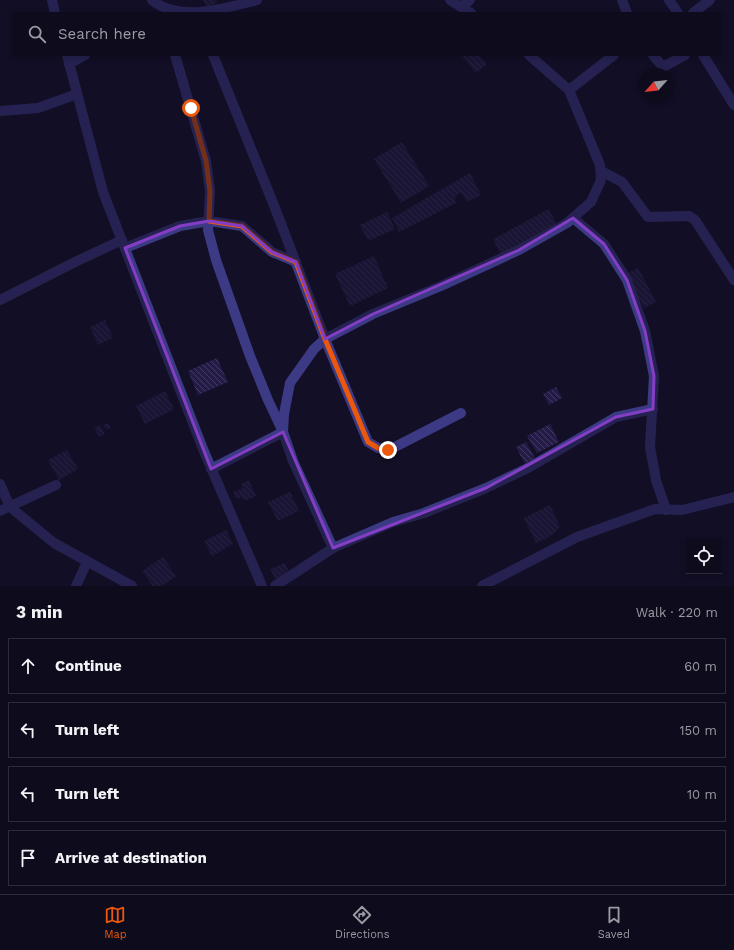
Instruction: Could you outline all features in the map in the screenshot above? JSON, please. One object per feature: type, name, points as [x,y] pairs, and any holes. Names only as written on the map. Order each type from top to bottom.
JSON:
[{"type":"street","points":[[52,0],[55,12]]},
{"type":"street","points":[[152,0],[163,11],[180,12]]},
{"type":"street","points":[[203,12],[257,0]]},
{"type":"street","points":[[450,0],[469,12]]},
{"type":"street","points":[[461,7],[470,0]]},
{"type":"street","points":[[622,0],[627,12]]},
{"type":"street","points":[[669,0],[677,12]]},
{"type":"street","points":[[694,12],[710,0]]},
{"type":"street","points":[[82,56],[68,60],[103,192],[212,469],[262,586]]},
{"type":"street","points":[[175,56],[206,161],[210,191],[208,230],[218,267],[250,356],[283,432],[293,461],[333,548]]},
{"type":"street","points":[[213,56],[272,200],[325,339],[368,442],[378,448],[388,450],[461,413]]},
{"type":"street","points":[[283,432],[284,414],[290,383],[314,349],[325,339],[373,314],[441,286],[519,250],[567,223],[591,202],[602,180],[600,165],[569,90],[529,56]]},
{"type":"street","points":[[569,90],[613,56]]},
{"type":"street","points":[[654,56],[663,67],[683,56]]},
{"type":"street","points":[[704,56],[734,105]]},
{"type":"street","points":[[0,111],[38,108],[77,94]]},
{"type":"street","points":[[601,171],[622,182],[648,217],[689,216],[696,220],[734,280]]},
{"type":"street","points":[[573,218],[604,244],[627,280],[645,331],[654,376],[650,447],[656,480],[666,510]]},
{"type":"street","points":[[0,300],[77,261],[123,244],[180,226],[209,221],[242,226],[272,252],[296,262]]},
{"type":"street","points":[[275,586],[333,548],[387,525],[424,513],[486,488],[528,468],[616,417],[653,409]]},
{"type":"street","points":[[212,469],[283,432]]},
{"type":"street","points":[[0,484],[10,507],[54,543],[132,586]]},
{"type":"street","points":[[0,511],[56,486]]},
{"type":"street","points":[[482,586],[577,537],[654,509],[682,510],[734,497]]},
{"type":"street","points":[[76,586],[87,562]]},
{"type":"highlighted area","points":[[573,218],[604,244],[627,280],[645,331],[654,376],[653,409],[616,417],[486,488],[333,548],[283,432],[211,469],[125,248],[180,226],[209,221],[242,226],[272,252],[296,262],[325,339],[373,314],[519,250]]},
{"type":"building","points":[[203,0],[216,0],[217,3],[207,8]]},
{"type":"building","points":[[462,56],[480,56],[487,64],[476,73]]},
{"type":"building","points":[[402,142],[429,186],[401,203],[374,159]]},
{"type":"building","points":[[470,173],[481,195],[467,202],[461,192],[455,197],[456,203],[399,232],[392,218]]},
{"type":"building","points":[[549,209],[557,225],[501,255],[493,239]]},
{"type":"building","points":[[387,212],[395,229],[368,241],[360,225]]},
{"type":"building","points":[[374,256],[388,288],[350,306],[335,274]]},
{"type":"building","points":[[638,268],[656,302],[644,308],[626,274]]},
{"type":"building","points":[[105,320],[113,338],[98,345],[90,327]]},
{"type":"building","points":[[217,358],[228,382],[198,395],[188,371]]},
{"type":"building","points":[[556,387],[562,398],[549,405],[543,394]]},
{"type":"building","points":[[165,391],[174,409],[145,424],[136,406]]},
{"type":"building","points":[[108,423],[111,428],[106,430],[103,425]]},
{"type":"building","points":[[550,424],[559,442],[537,453],[527,436]]},
{"type":"building","points":[[100,425],[105,434],[99,437],[94,428]]},
{"type":"building","points":[[526,442],[535,458],[525,464],[516,447]]},
{"type":"building","points":[[67,450],[78,469],[59,480],[48,460]]},
{"type":"building","points":[[249,480],[256,496],[245,501],[241,497],[236,499],[233,492],[243,488],[241,484]]},
{"type":"building","points":[[290,492],[299,511],[278,521],[268,502]]},
{"type":"building","points":[[550,505],[560,527],[551,536],[536,543],[524,518]]},
{"type":"building","points":[[226,530],[233,544],[212,556],[204,541]]},
{"type":"building","points":[[163,557],[176,576],[162,586],[153,586],[142,571]]},
{"type":"building","points":[[285,563],[290,574],[276,581],[270,569]]},
{"type":"route","points":[[191,108],[206,161],[210,191],[209,221],[242,226],[272,252],[296,262],[325,339],[368,442],[378,448],[388,450]]}]
